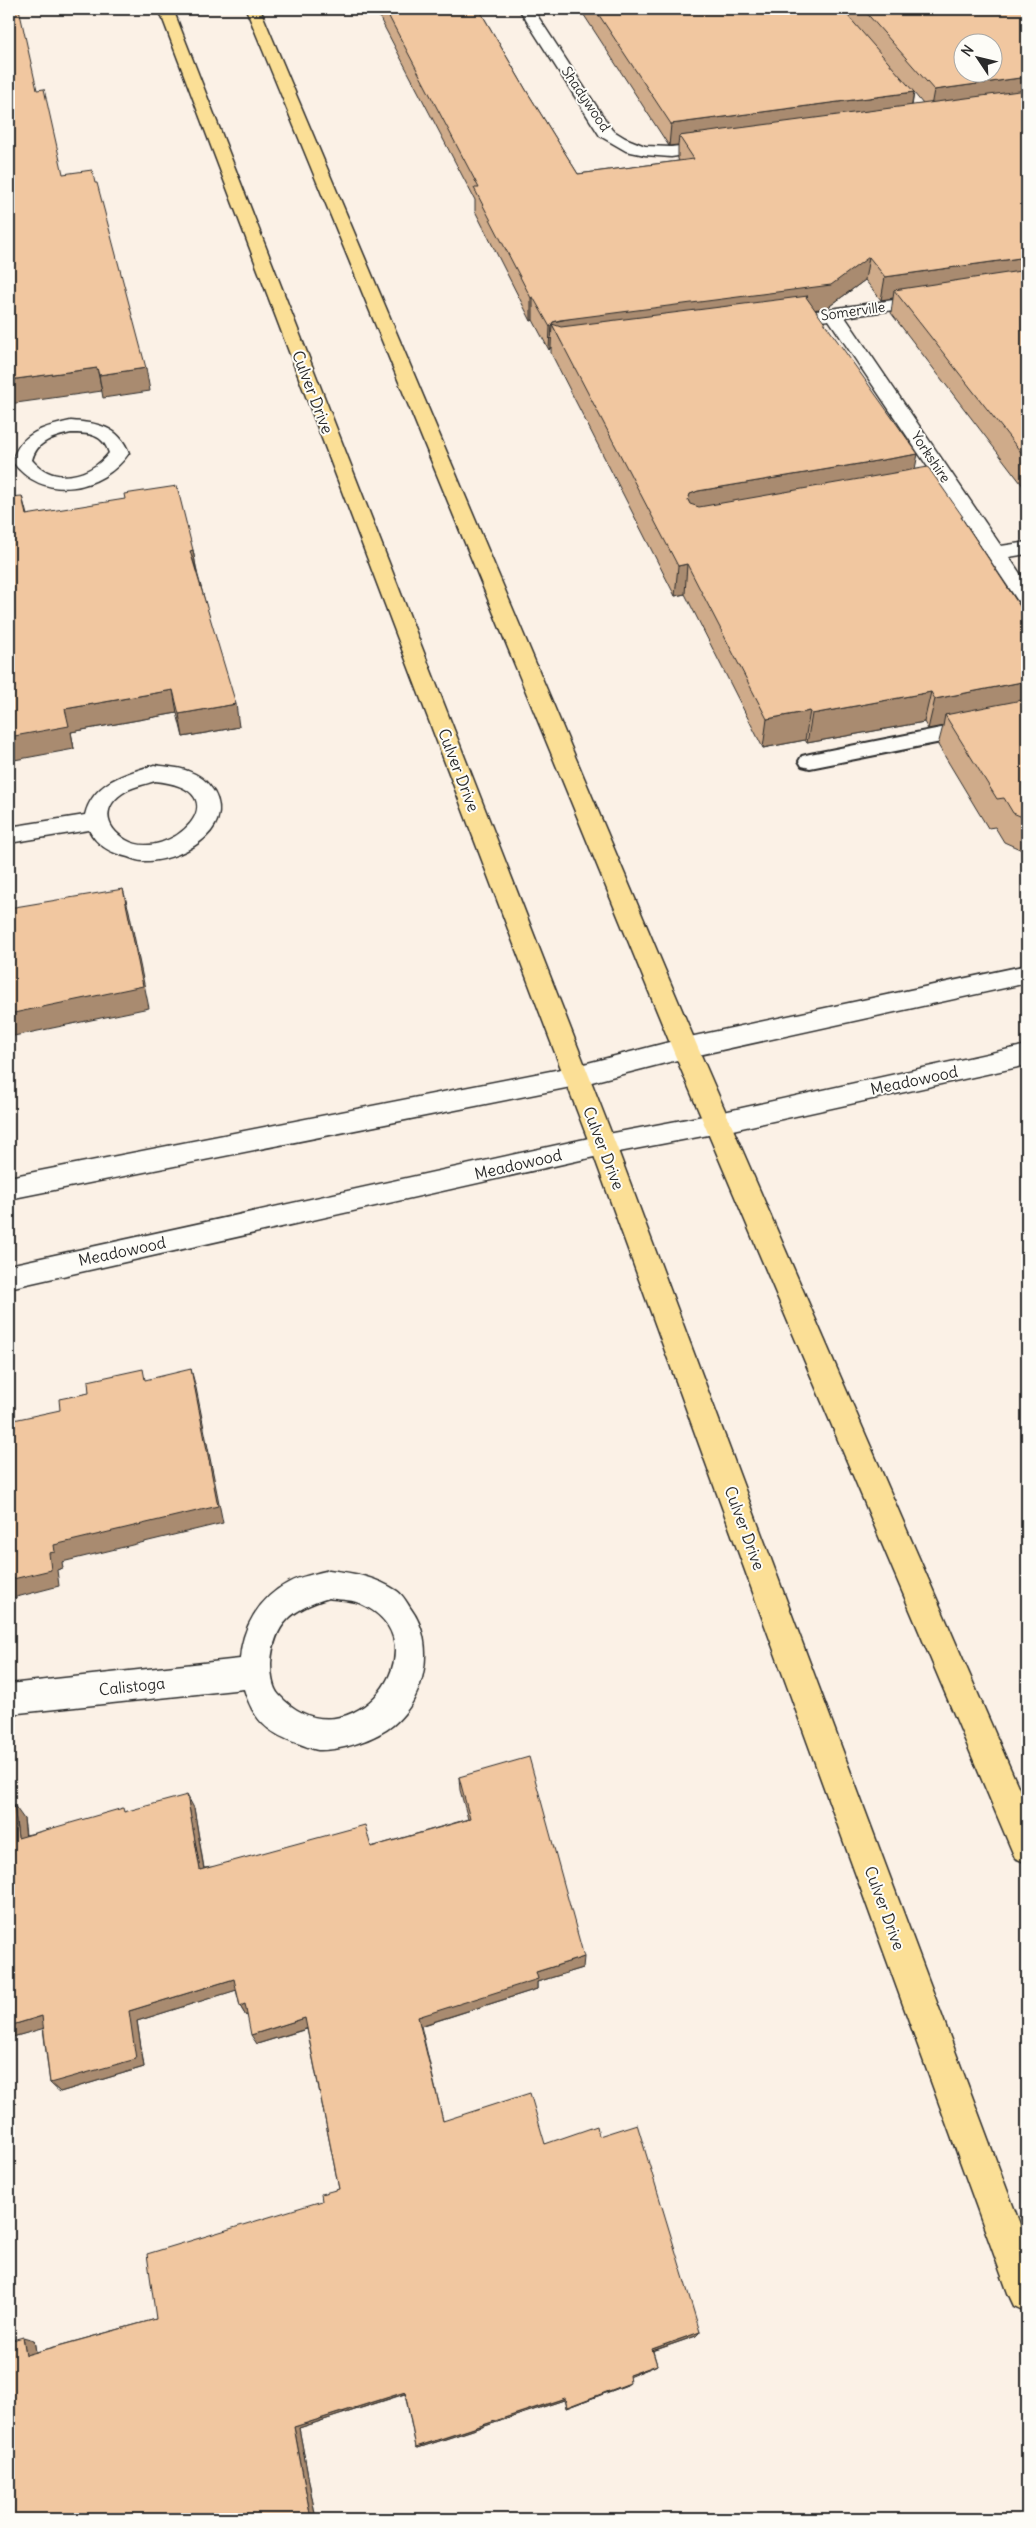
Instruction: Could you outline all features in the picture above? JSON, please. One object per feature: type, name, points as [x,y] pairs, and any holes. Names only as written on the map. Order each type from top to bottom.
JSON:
[{"type":"main road","name":"Culver Drive","points":[[166,9],[603,1145],[1027,2293]]},
{"type":"main road","points":[[254,9],[685,1048],[719,1123],[1027,1846]]},
{"type":"street","name":"Shadywood","points":[[526,9],[606,133],[621,144],[662,154],[730,145]]},
{"type":"street","name":"Somerville","points":[[766,323],[950,297]]},
{"type":"street","name":"Yorkshire","points":[[834,314],[941,486],[996,554],[1027,598]]},
{"type":"street","points":[[71,427],[90,428],[107,433],[116,442],[119,453],[113,464],[99,474],[67,482],[41,479],[15,462],[24,449],[35,439],[52,431],[71,427]]},
{"type":"street","points":[[996,554],[1027,548]]},
{"type":"street","points":[[154,774],[177,775],[196,784],[207,797],[210,813],[202,829],[186,842],[164,851],[139,852],[117,847],[102,836],[95,821],[98,804],[111,789],[130,778],[154,774]]},
{"type":"street","points":[[9,835],[95,821]]},
{"type":"street","points":[[9,1188],[576,1076],[685,1048],[1027,974]]},
{"type":"street","name":"Meadowood","points":[[9,1277],[603,1145],[719,1123],[1027,1056]]},
{"type":"street","points":[[329,1584],[361,1588],[388,1602],[406,1627],[411,1657],[403,1688],[382,1714],[352,1730],[318,1734],[286,1724],[264,1703],[255,1673],[256,1641],[272,1612],[298,1592],[329,1584]]},
{"type":"street","name":"Calistoga","points":[[9,1699],[255,1673]]},
{"type":"lane","points":[[810,761],[1027,718]]},
{"type":"building","points":[[9,9],[19,9],[37,90],[44,89],[63,174],[92,170],[95,183],[97,183],[146,368],[99,375],[97,368],[9,380]]},
{"type":"building","points":[[385,9],[479,9],[578,174],[694,159],[679,136],[1027,90],[1027,257],[885,277],[869,257],[831,285],[560,320],[553,322],[550,327],[533,297],[531,298],[474,188],[479,188]]},
{"type":"building","points":[[595,9],[842,9],[914,92],[671,124]]},
{"type":"building","points":[[863,9],[1027,9],[1027,77],[1004,80],[1004,32],[954,32],[954,82],[991,82],[934,90]]},
{"type":"building","points":[[1027,270],[1027,349],[1024,350],[1027,353],[1027,460],[894,290]]},
{"type":"building","points":[[808,296],[806,297],[918,454],[698,491],[690,494],[688,500],[690,504],[699,507],[928,467],[963,517],[961,517],[1027,617],[1027,681],[935,699],[931,692],[812,714],[810,711],[767,719],[687,564],[678,566],[552,324],[561,327]]},
{"type":"building","points":[[177,486],[193,550],[190,551],[236,704],[179,714],[173,690],[65,709],[69,726],[9,737],[9,497],[22,496],[26,515],[125,499],[124,494]]},
{"type":"building","points":[[1027,699],[1027,819],[1013,813],[1004,798],[997,799],[945,715]]},
{"type":"building","points":[[123,889],[143,986],[9,1014],[9,908]]},
{"type":"building","points":[[143,1369],[145,1380],[191,1369],[218,1506],[54,1545],[55,1552],[49,1553],[51,1570],[9,1580],[9,1421],[60,1410],[59,1399],[89,1393],[88,1381]]},
{"type":"building","points":[[529,1757],[584,1957],[536,1972],[538,1979],[418,2017],[443,2121],[530,2093],[545,2144],[597,2126],[599,2136],[637,2124],[700,2332],[652,2349],[657,2365],[629,2375],[630,2383],[567,2407],[565,2398],[416,2447],[405,2392],[294,2427],[311,2519],[9,2519],[9,2341],[23,2337],[26,2355],[156,2319],[147,2254],[322,2201],[321,2194],[339,2189],[305,2018],[251,2035],[245,2004],[240,2006],[234,1979],[129,2011],[136,2059],[50,2083],[42,2016],[9,2026],[9,1807],[14,1805],[18,1838],[123,1808],[124,1812],[187,1795],[200,1870],[365,1825],[371,1847],[470,1819],[459,1777]]}]
